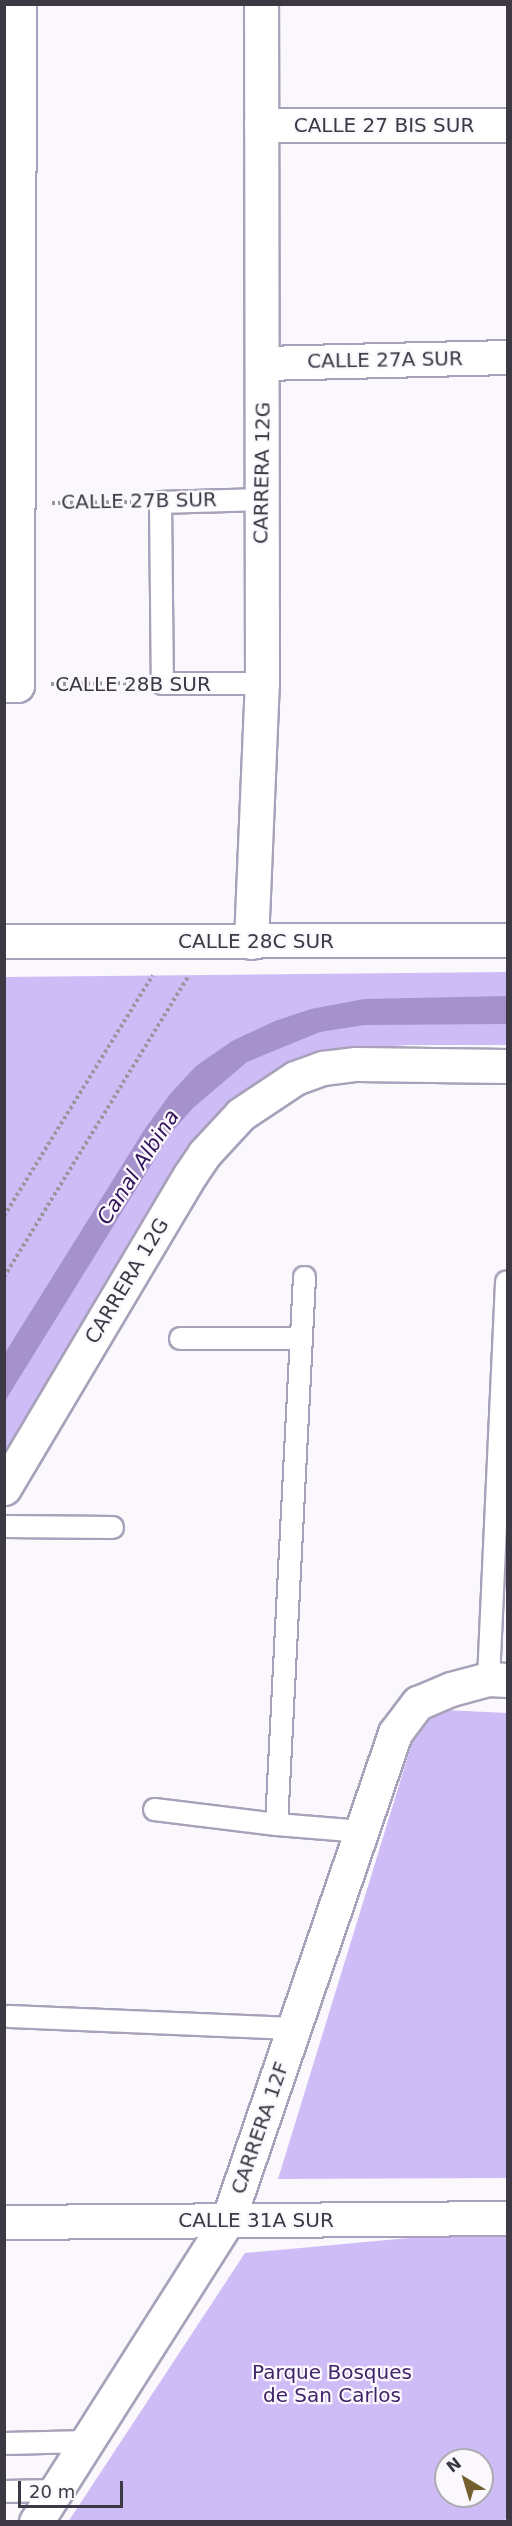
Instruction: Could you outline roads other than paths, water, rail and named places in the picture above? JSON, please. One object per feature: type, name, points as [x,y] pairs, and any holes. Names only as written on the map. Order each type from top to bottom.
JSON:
[{"type":"street","points":[[11,685],[18,503],[11,352],[12,109],[19,4]]},
{"type":"street","name":"CARRERA 12G","points":[[251,942],[262,683],[261,4]]},
{"type":"street","name":"CALLE 27 BIS SUR","points":[[261,125],[507,125]]},
{"type":"street","name":"CALLE 27A SUR","points":[[263,363],[507,357]]},
{"type":"street","name":"CALLE 28C SUR","points":[[4,941],[507,940]]},
{"type":"street","name":"CARRERA 12G","points":[[4,1488],[204,1154],[242,1114],[271,1091],[295,1078],[323,1068],[356,1064],[507,1066]]},
{"type":"street","name":"CARRERA 12F","points":[[36,2522],[228,2220],[395,1733],[418,1704],[451,1689],[498,1680]]},
{"type":"street","name":"CALLE 31A SUR","points":[[4,2222],[507,2218]]},
{"type":"lane","name":"CALLE 27B SUR","points":[[162,683],[160,502],[261,499]]},
{"type":"lane","name":"CALLE 28B SUR","points":[[162,683],[262,683]]},
{"type":"lane","points":[[276,1824],[304,1277]]},
{"type":"lane","points":[[498,1680],[506,1281]]},
{"type":"lane","points":[[180,1338],[300,1338]]},
{"type":"lane","points":[[4,1526],[112,1527]]},
{"type":"lane","points":[[154,1809],[276,1824],[362,1831]]},
{"type":"lane","points":[[8,2016],[294,2028]]},
{"type":"lane","points":[[4,2443],[87,2441]]},
{"type":"lane","points":[[4,2491],[56,2490]]},
{"type":"water","name":"Canal Albina","points":[[507,996],[507,1024],[364,1025],[320,1032],[247,1062],[193,1108],[171,1133],[5,1401],[5,1353],[144,1130],[170,1094],[196,1066],[232,1041],[275,1021],[311,1009],[364,999]]},
{"type":"park label","name":"Parque Bosques de San Carlos","points":[[332,2384]]}]
